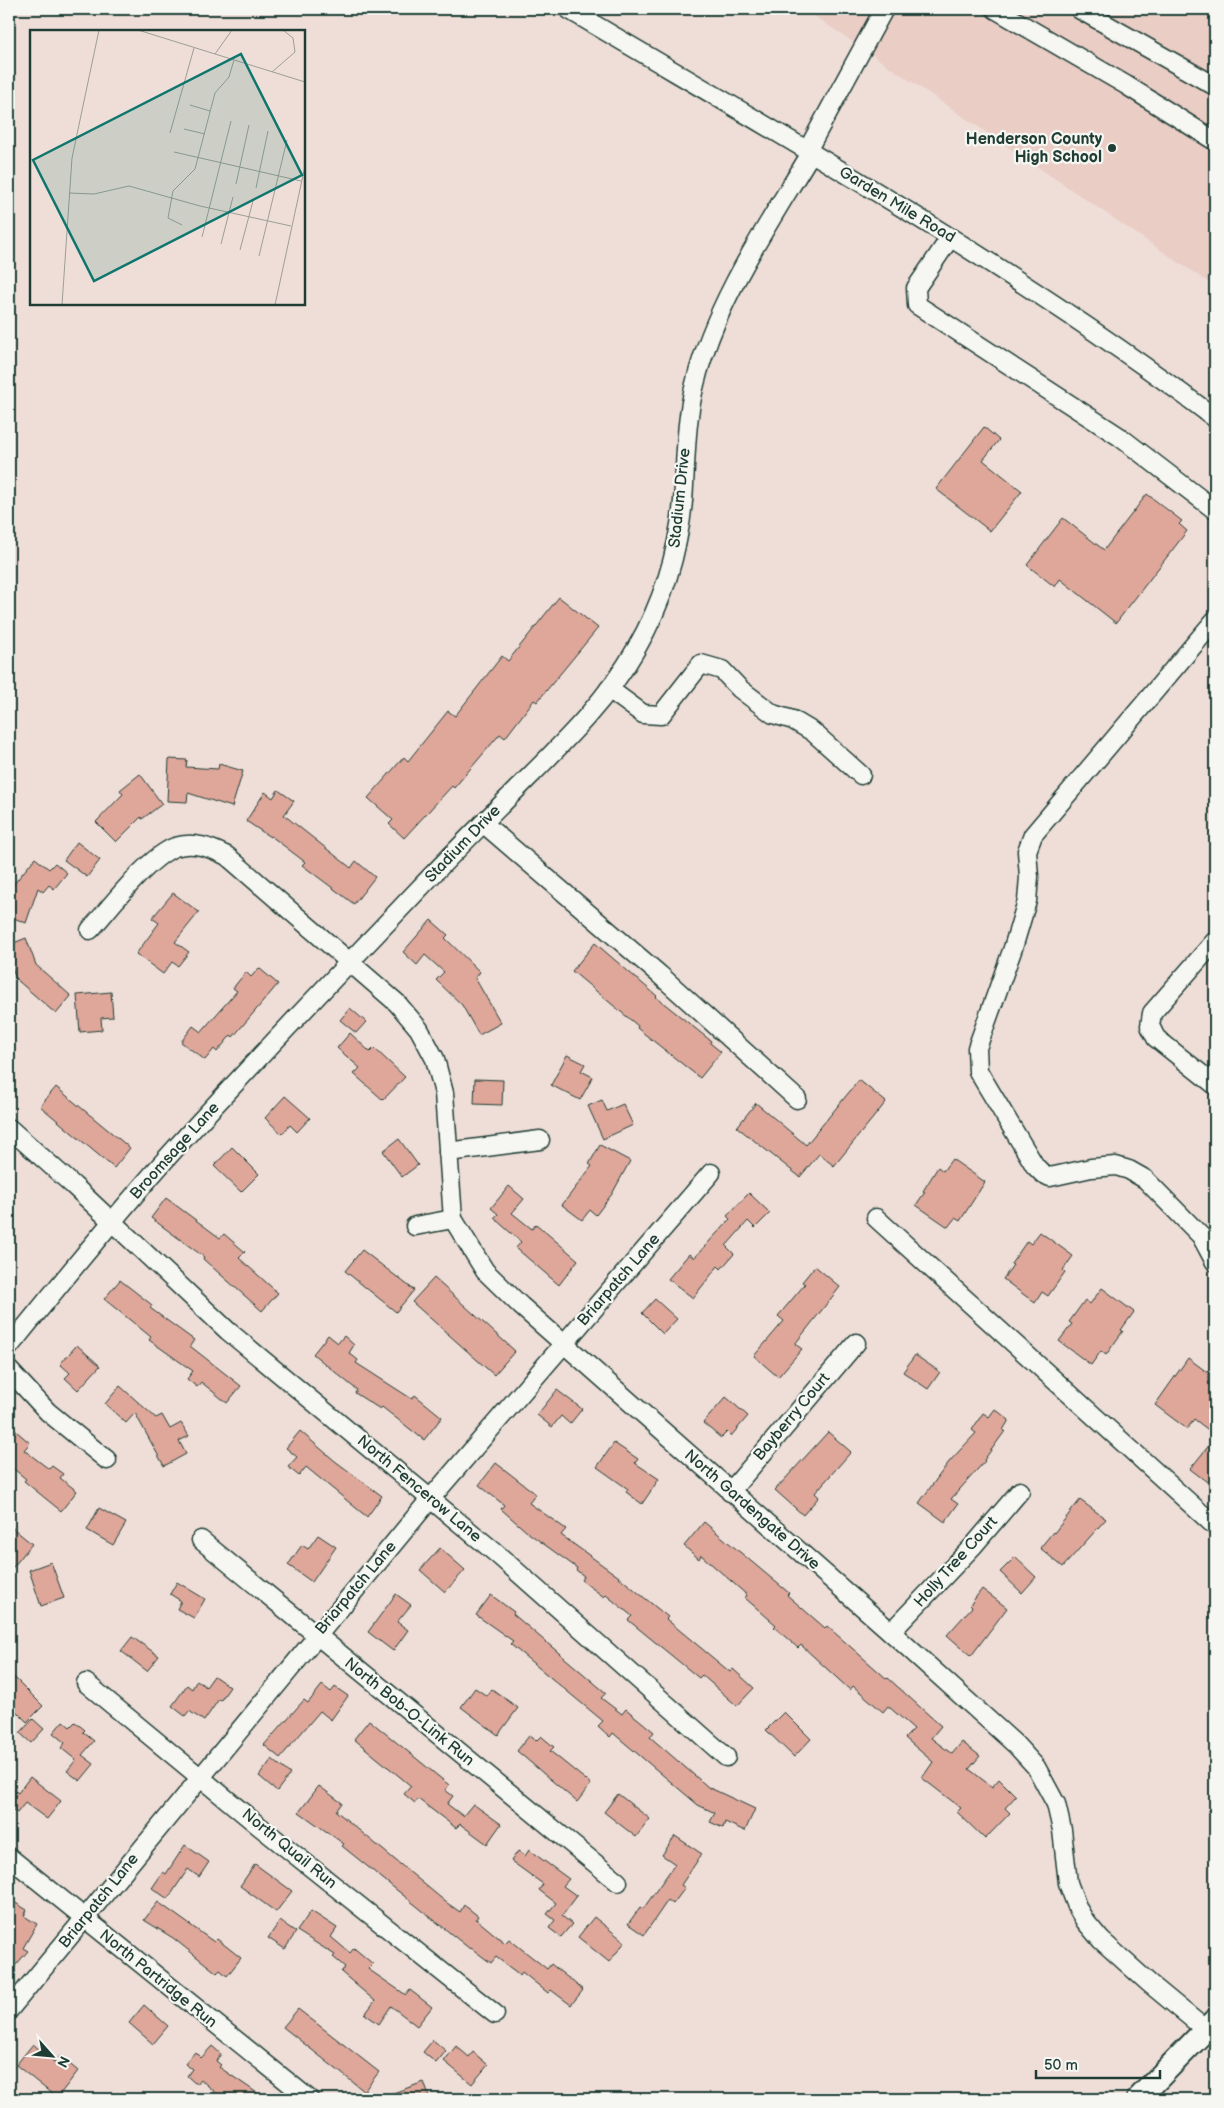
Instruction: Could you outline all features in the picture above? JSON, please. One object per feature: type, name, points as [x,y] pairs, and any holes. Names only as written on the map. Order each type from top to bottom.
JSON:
[{"type":"main road","points":[[1138,2099],[1211,2025]]},
{"type":"street","name":"Garden Mile Road","points":[[568,9],[950,238],[1081,324],[1215,418]]},
{"type":"street","name":"Stadium Drive","points":[[350,962],[590,713],[622,672],[648,627],[667,578],[681,520],[690,406],[702,358],[711,334],[721,310],[809,152],[884,9]]},
{"type":"street","points":[[995,9],[1126,85],[1215,141]]},
{"type":"street","points":[[1080,9],[1215,86]]},
{"type":"street","points":[[950,238],[916,288],[917,305],[1120,437],[1215,510]]},
{"type":"street","points":[[1215,620],[1033,835],[1028,851],[1029,877],[1027,901],[1013,948],[977,1048],[976,1059],[978,1071],[1035,1166],[1042,1174],[1050,1177],[1091,1168],[1116,1166],[1129,1170],[1145,1179],[1200,1236],[1215,1262]]},
{"type":"street","points":[[609,688],[643,714],[661,715],[701,664],[722,670],[740,689],[773,714],[793,720],[813,732],[861,775]]},
{"type":"street","points":[[483,823],[660,975],[797,1099]]},
{"type":"street","name":"North Gardengate Drive","points":[[90,930],[157,858],[175,847],[202,846],[227,856],[397,1003],[419,1029],[435,1059],[444,1093],[453,1218],[485,1271],[521,1306],[730,1492],[993,1722],[1036,1767],[1056,1804],[1062,1830],[1068,1883],[1075,1903],[1085,1921],[1101,1940],[1149,1984],[1211,2025]]},
{"type":"street","points":[[1215,941],[1152,1013],[1150,1026],[1156,1038],[1215,1085]]},
{"type":"street","name":"Broomsage Lane","points":[[9,1348],[111,1222],[173,1151],[350,962]]},
{"type":"street","name":"North Fencerow Lane","points":[[9,1128],[228,1331],[431,1498],[726,1757]]},
{"type":"street","points":[[448,1152],[540,1140]]},
{"type":"street","name":"Briarpatch Lane","points":[[9,2010],[431,1498],[711,1173]]},
{"type":"street","points":[[415,1226],[453,1218]]},
{"type":"street","points":[[876,1218],[1215,1526]]},
{"type":"street","name":"Bayberry Court","points":[[730,1492],[856,1343]]},
{"type":"street","points":[[9,1370],[48,1412],[107,1460]]},
{"type":"street","name":"Holly Tree Court","points":[[891,1632],[974,1544],[1020,1491]]},
{"type":"street","name":"North Bob-O-Link Run","points":[[201,1540],[618,1882]]},
{"type":"street","name":"North Quail Run","points":[[86,1683],[259,1826],[495,2014]]},
{"type":"street","name":"North Partridge Run","points":[[9,1857],[309,2099]]},
{"type":"shaded area","name":"Henderson County High School","points":[[804,9],[1215,9],[1215,287]]},
{"type":"building","points":[[984,427],[999,440],[983,460],[1022,491],[990,531],[936,489]]},
{"type":"building","points":[[1147,494],[1182,521],[1179,524],[1187,531],[1116,623],[1060,579],[1055,587],[1027,565],[1063,518],[1104,550]]},
{"type":"building","points":[[559,597],[598,628],[537,702],[534,700],[505,738],[500,734],[454,788],[452,786],[404,838],[389,824],[393,820],[368,798],[404,757],[408,761],[448,711],[455,716],[502,656],[508,661]]},
{"type":"building","points":[[169,759],[187,760],[186,767],[218,769],[219,764],[243,771],[232,807],[188,793],[187,802],[167,801]]},
{"type":"building","points":[[140,774],[162,804],[142,819],[141,817],[116,842],[96,822],[123,794],[120,790]]},
{"type":"building","points":[[278,790],[294,801],[284,815],[351,868],[356,861],[375,877],[354,904],[302,865],[305,862],[271,836],[246,821],[265,792],[273,798]]},
{"type":"building","points":[[77,842],[100,860],[87,877],[64,860]]},
{"type":"building","points":[[35,858],[49,869],[55,863],[67,873],[54,889],[49,885],[43,892],[38,888],[26,923],[9,916],[9,890]]},
{"type":"building","points":[[173,893],[199,912],[175,942],[189,952],[178,966],[172,962],[163,974],[136,954],[159,923],[152,918]]},
{"type":"building","points":[[431,920],[448,935],[445,938],[480,972],[475,978],[501,1023],[479,1035],[462,1005],[436,980],[444,972],[425,955],[417,965],[403,952]]},
{"type":"building","points":[[26,938],[36,965],[71,996],[56,1014],[16,979],[9,958],[9,945]]},
{"type":"building","points":[[595,943],[656,997],[711,1041],[710,1043],[721,1052],[700,1078],[637,1028],[638,1026],[572,971]]},
{"type":"building","points":[[259,968],[278,984],[233,1037],[231,1035],[217,1052],[214,1049],[205,1060],[181,1042],[193,1026],[201,1032],[237,991],[233,988],[246,972],[251,977]]},
{"type":"building","points":[[111,992],[113,1017],[101,1018],[102,1030],[80,1032],[77,995]]},
{"type":"building","points":[[350,1008],[366,1022],[356,1033],[340,1020]]},
{"type":"building","points":[[350,1033],[370,1052],[374,1048],[405,1077],[383,1100],[354,1074],[360,1068],[337,1048]]},
{"type":"building","points":[[567,1055],[585,1064],[581,1071],[593,1077],[580,1100],[551,1085]]},
{"type":"building","points":[[475,1079],[503,1080],[502,1105],[474,1104]]},
{"type":"building","points":[[859,1080],[886,1102],[834,1166],[819,1154],[800,1177],[737,1127],[756,1103],[806,1145]]},
{"type":"building","points":[[56,1087],[130,1148],[114,1168],[40,1106]]},
{"type":"building","points":[[285,1096],[310,1118],[297,1132],[290,1125],[282,1134],[265,1118]]},
{"type":"building","points":[[602,1100],[607,1111],[623,1104],[633,1125],[603,1139],[588,1106]]},
{"type":"building","points":[[399,1139],[418,1165],[402,1177],[383,1151]]},
{"type":"building","points":[[600,1145],[630,1161],[612,1194],[596,1215],[590,1210],[582,1220],[562,1205],[592,1166],[589,1164]]},
{"type":"building","points":[[232,1147],[259,1174],[241,1192],[214,1166]]},
{"type":"building","points":[[952,1159],[985,1182],[960,1221],[955,1218],[948,1227],[916,1205],[938,1167],[943,1171]]},
{"type":"building","points":[[509,1186],[524,1199],[512,1213],[532,1229],[536,1224],[578,1260],[559,1285],[516,1248],[521,1242],[494,1218],[498,1214],[491,1208]]},
{"type":"building","points":[[749,1193],[770,1213],[755,1228],[748,1221],[726,1246],[734,1254],[721,1269],[718,1266],[693,1298],[668,1279],[689,1254],[694,1258],[730,1219],[727,1216]]},
{"type":"building","points":[[166,1198],[220,1238],[224,1234],[245,1252],[239,1258],[278,1293],[262,1311],[203,1259],[204,1257],[151,1218]]},
{"type":"building","points":[[1040,1232],[1073,1256],[1063,1270],[1065,1272],[1048,1296],[1042,1292],[1035,1303],[1003,1279],[1027,1241],[1031,1244]]},
{"type":"building","points":[[362,1250],[414,1290],[396,1312],[345,1271]]},
{"type":"building","points":[[815,1266],[840,1287],[795,1344],[802,1349],[778,1377],[754,1356],[784,1321],[778,1316],[805,1284],[802,1282]]},
{"type":"building","points":[[434,1278],[515,1351],[494,1375],[412,1302]]},
{"type":"building","points":[[120,1280],[152,1305],[150,1308],[194,1340],[190,1346],[241,1386],[227,1403],[201,1382],[197,1387],[187,1379],[193,1371],[149,1340],[151,1337],[104,1299]]},
{"type":"building","points":[[1102,1288],[1134,1312],[1106,1355],[1101,1351],[1091,1365],[1059,1341],[1072,1324],[1069,1322],[1085,1300],[1090,1304]]},
{"type":"building","points":[[655,1299],[677,1319],[663,1334],[642,1313]]},
{"type":"building","points":[[328,1335],[338,1343],[344,1336],[354,1345],[349,1353],[358,1360],[356,1363],[412,1399],[415,1395],[442,1417],[424,1440],[382,1407],[380,1409],[355,1393],[357,1390],[313,1354]]},
{"type":"building","points":[[77,1345],[100,1366],[78,1390],[65,1378],[70,1373],[60,1364]]},
{"type":"building","points":[[915,1355],[940,1372],[928,1389],[903,1372]]},
{"type":"building","points":[[1188,1358],[1215,1378],[1215,1435],[1194,1419],[1187,1429],[1155,1405]]},
{"type":"building","points":[[120,1386],[156,1418],[162,1415],[170,1429],[181,1423],[189,1436],[179,1441],[186,1454],[164,1466],[135,1413],[126,1423],[105,1404]]},
{"type":"building","points":[[557,1390],[582,1409],[570,1424],[561,1416],[552,1427],[537,1415]]},
{"type":"building","points":[[726,1397],[748,1416],[731,1436],[727,1432],[721,1438],[703,1423]]},
{"type":"building","points":[[995,1409],[1009,1420],[1003,1430],[1005,1431],[985,1461],[951,1499],[958,1504],[945,1522],[919,1503],[949,1462],[976,1433],[972,1430],[983,1413],[989,1417]]},
{"type":"building","points":[[9,1425],[30,1443],[24,1450],[49,1469],[52,1466],[63,1474],[60,1478],[77,1491],[61,1511],[24,1481],[26,1479],[9,1465]]},
{"type":"building","points":[[300,1431],[335,1461],[382,1496],[367,1517],[306,1467],[299,1476],[288,1467],[297,1457],[286,1448]]},
{"type":"building","points":[[828,1432],[851,1452],[815,1493],[819,1497],[803,1515],[775,1490]]},
{"type":"building","points":[[1215,1438],[1215,1488],[1190,1469]]},
{"type":"building","points":[[614,1443],[638,1459],[635,1463],[659,1479],[642,1504],[626,1492],[628,1489],[597,1467]]},
{"type":"building","points":[[496,1463],[536,1494],[529,1503],[566,1529],[561,1535],[619,1577],[730,1672],[733,1669],[754,1688],[737,1706],[702,1675],[699,1678],[628,1620],[632,1616],[606,1595],[604,1597],[581,1580],[584,1576],[576,1570],[577,1568],[527,1532],[501,1509],[504,1505],[479,1485]]},
{"type":"building","points":[[1080,1500],[1106,1519],[1063,1567],[1040,1548]]},
{"type":"building","points":[[99,1508],[126,1523],[113,1545],[87,1530]]},
{"type":"building","points":[[704,1522],[789,1593],[787,1595],[825,1628],[827,1626],[888,1678],[941,1726],[931,1738],[952,1754],[962,1742],[980,1756],[969,1769],[992,1787],[999,1779],[1016,1796],[1005,1808],[1010,1813],[985,1839],[957,1812],[961,1808],[922,1778],[933,1762],[905,1738],[914,1729],[888,1706],[883,1712],[853,1686],[850,1690],[801,1645],[798,1648],[774,1627],[776,1625],[745,1598],[747,1595],[701,1555],[699,1559],[684,1546]]},
{"type":"building","points":[[9,1525],[32,1544],[9,1572]]},
{"type":"building","points":[[318,1535],[336,1547],[312,1582],[288,1565],[302,1545],[308,1549]]},
{"type":"building","points":[[440,1548],[465,1570],[445,1592],[420,1570]]},
{"type":"building","points":[[1015,1557],[1036,1577],[1022,1593],[1000,1572]]},
{"type":"building","points":[[51,1562],[64,1598],[41,1606],[29,1570]]},
{"type":"building","points":[[177,1582],[205,1599],[194,1618],[177,1609],[181,1601],[170,1594]]},
{"type":"building","points":[[982,1589],[1007,1608],[971,1656],[947,1635],[972,1607],[970,1605]]},
{"type":"building","points":[[396,1594],[411,1605],[397,1622],[408,1630],[393,1651],[368,1632]]},
{"type":"building","points":[[491,1595],[514,1612],[513,1614],[606,1693],[601,1698],[622,1714],[626,1709],[654,1732],[650,1737],[708,1787],[755,1809],[745,1831],[725,1822],[723,1828],[710,1822],[715,1813],[698,1805],[613,1733],[610,1737],[598,1726],[603,1721],[510,1644],[513,1641],[476,1615]]},
{"type":"building","points":[[132,1637],[159,1656],[147,1671],[121,1651]]},
{"type":"building","points":[[9,1672],[43,1706],[27,1722],[9,1704]]},
{"type":"building","points":[[214,1676],[230,1687],[204,1721],[189,1711],[185,1716],[172,1706],[187,1685],[192,1689],[197,1680],[206,1687]]},
{"type":"building","points":[[322,1685],[331,1692],[335,1687],[348,1696],[331,1720],[320,1711],[280,1758],[264,1745],[304,1700],[308,1703]]},
{"type":"building","points":[[475,1688],[487,1696],[492,1689],[518,1708],[498,1735],[461,1707]]},
{"type":"building","points":[[784,1712],[811,1739],[794,1757],[766,1730]]},
{"type":"building","points":[[33,1719],[44,1729],[31,1743],[20,1733]]},
{"type":"building","points":[[369,1720],[449,1785],[445,1790],[453,1796],[447,1804],[463,1816],[473,1804],[501,1824],[487,1844],[460,1824],[456,1828],[418,1799],[415,1803],[404,1794],[411,1786],[354,1739]]},
{"type":"building","points":[[63,1721],[70,1727],[75,1722],[94,1741],[82,1755],[94,1764],[80,1781],[67,1771],[76,1760],[61,1748],[65,1743],[53,1733]]},
{"type":"building","points":[[529,1736],[536,1741],[541,1736],[554,1747],[550,1751],[591,1784],[577,1802],[517,1751]]},
{"type":"building","points":[[272,1759],[290,1774],[277,1791],[259,1776]]},
{"type":"building","points":[[30,1777],[61,1801],[47,1819],[25,1803],[17,1813],[9,1807],[9,1786],[18,1793]]},
{"type":"building","points":[[319,1786],[342,1803],[336,1811],[447,1903],[460,1912],[464,1905],[478,1916],[476,1919],[505,1943],[509,1939],[547,1969],[551,1964],[583,1990],[571,2005],[551,1990],[548,1993],[522,1972],[520,1975],[496,1957],[491,1963],[470,1949],[342,1846],[344,1844],[299,1812]]},
{"type":"building","points":[[618,1794],[650,1819],[636,1837],[604,1812]]},
{"type":"building","points":[[675,1836],[702,1854],[681,1885],[685,1888],[673,1904],[668,1900],[644,1935],[628,1924],[640,1907],[643,1909],[675,1864],[662,1855]]},
{"type":"building","points":[[185,1845],[209,1862],[199,1877],[188,1869],[168,1899],[152,1888],[163,1872],[166,1874]]},
{"type":"building","points":[[529,1850],[569,1879],[563,1886],[577,1896],[562,1916],[572,1924],[561,1937],[549,1928],[555,1920],[547,1914],[556,1903],[539,1890],[543,1884],[511,1861],[518,1851],[525,1856]]},
{"type":"building","points":[[255,1864],[292,1891],[276,1912],[240,1886]]},
{"type":"building","points":[[9,1899],[27,1910],[24,1916],[37,1924],[23,1948],[28,1951],[9,1973]]},
{"type":"building","points":[[158,1902],[214,1942],[217,1939],[241,1958],[227,1976],[220,1970],[217,1973],[173,1938],[144,1920]]},
{"type":"building","points":[[311,1911],[337,1928],[331,1937],[350,1953],[354,1948],[373,1964],[368,1969],[406,1995],[410,1990],[432,2007],[417,2026],[391,2006],[379,2024],[365,2014],[375,2001],[341,1972],[345,1967],[333,1957],[335,1955],[297,1931]]},
{"type":"building","points":[[594,1917],[625,1942],[609,1962],[578,1937]]},
{"type":"building","points":[[280,1921],[296,1932],[285,1949],[268,1938]]},
{"type":"building","points":[[144,2005],[168,2026],[153,2044],[129,2023]]},
{"type":"building","points":[[298,2009],[379,2072],[364,2091],[283,2027]]},
{"type":"building","points":[[433,2040],[446,2051],[436,2063],[423,2052]]},
{"type":"building","points":[[33,2044],[54,2062],[60,2056],[78,2071],[57,2098],[16,2065]]},
{"type":"building","points":[[212,2046],[221,2054],[216,2061],[221,2065],[219,2067],[266,2099],[223,2099],[200,2079],[196,2084],[187,2076],[192,2069],[185,2064],[195,2052],[201,2058]]},
{"type":"building","points":[[456,2046],[469,2057],[473,2052],[488,2065],[472,2084],[444,2061]]},
{"type":"building","points":[[424,2082],[430,2099],[382,2099],[382,2097]]},
{"type":"place","name":"Henderson County High School","points":[[1112,148]]}]
